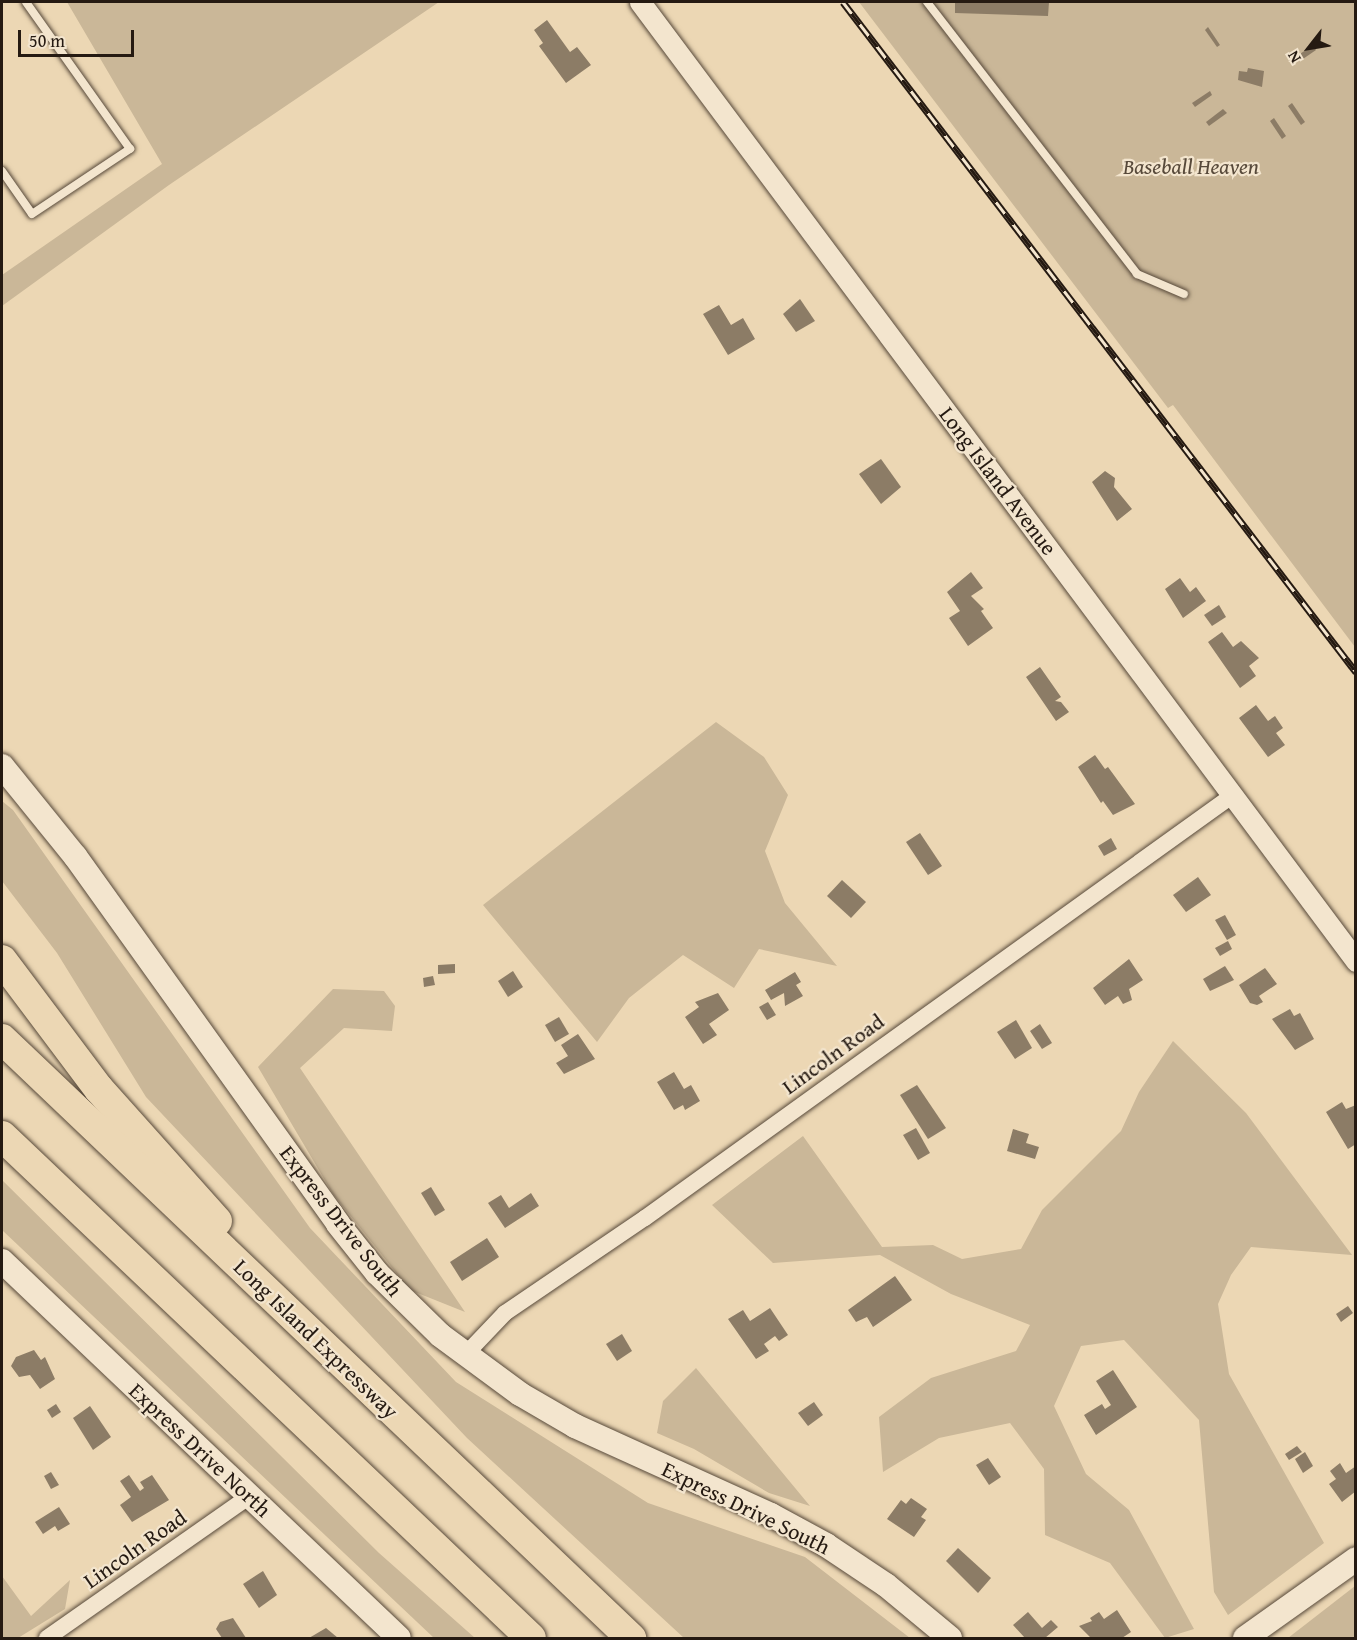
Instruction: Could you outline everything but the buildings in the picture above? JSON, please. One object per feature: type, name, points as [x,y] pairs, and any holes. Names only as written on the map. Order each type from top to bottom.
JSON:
[{"type":"highway","points":[[2,960],[85,1072],[232,1238],[307,1332]]},
{"type":"highway","name":"Long Island Expressway","points":[[2,1039],[307,1332],[631,1638]]},
{"type":"highway","points":[[2,1136],[531,1638]]},
{"type":"main road","name":"Express Drive South","points":[[2,766],[69,848],[352,1242],[397,1294],[465,1355],[520,1394],[575,1426],[771,1515],[826,1545],[886,1585],[951,1638]]},
{"type":"main road","name":"Express Drive North","points":[[2,1261],[399,1638]]},
{"type":"main road","points":[[1245,1638],[1356,1559]]},
{"type":"street","name":"Long Island Avenue","points":[[640,2],[1356,961]]},
{"type":"street","name":"Lincoln Road","points":[[465,1355],[505,1313],[645,1218],[1233,795]]},
{"type":"street","name":"Lincoln Road","points":[[47,1638],[250,1496]]},
{"type":"lane","points":[[2,171],[32,214],[130,149],[26,2]]},
{"type":"lane","points":[[927,2],[1137,274],[1184,294]]},
{"type":"green space","points":[[67,2],[439,2],[169,185],[2,306],[2,275],[162,164]]},
{"type":"green space","name":"Baseball Heaven","points":[[859,2],[1355,2],[1355,647],[1173,405],[1168,408]]},
{"type":"green space","points":[[716,722],[764,757],[788,795],[765,851],[785,903],[837,966],[759,949],[734,988],[683,955],[629,998],[597,1042],[483,905]]},
{"type":"green space","points":[[2,801],[13,810],[310,1228],[456,1382],[648,1503],[805,1557],[910,1638],[684,1638],[467,1438],[146,1097],[57,953],[2,881]]},
{"type":"green space","points":[[333,989],[384,991],[395,1006],[392,1031],[344,1028],[300,1068],[465,1312],[410,1290],[333,1194],[258,1067]]},
{"type":"green space","points":[[1173,1041],[1246,1113],[1352,1255],[1251,1247],[1231,1275],[1218,1304],[1229,1374],[1324,1543],[1228,1615],[1214,1592],[1199,1420],[1124,1340],[1081,1346],[1054,1406],[1086,1474],[1129,1510],[1194,1629],[1165,1638],[1110,1563],[1045,1535],[1044,1469],[1010,1423],[939,1438],[883,1472],[879,1417],[931,1378],[1016,1351],[1030,1325],[951,1294],[880,1255],[773,1263],[712,1205],[803,1136],[882,1247],[933,1245],[962,1259],[1021,1249],[1042,1210],[1121,1131],[1139,1092]]},
{"type":"green space","points":[[2,1180],[379,1553],[475,1638],[434,1638],[2,1230]]},
{"type":"green space","points":[[696,1368],[810,1506],[769,1493],[694,1449],[657,1433],[663,1401]]},
{"type":"green space","points":[[2,1576],[31,1616],[70,1580],[65,1609],[18,1638],[2,1638]]},
{"type":"green space","points":[[1355,1586],[1355,1638],[1288,1638]]},
{"type":"railway","points":[[843,2],[1356,672]]}]
